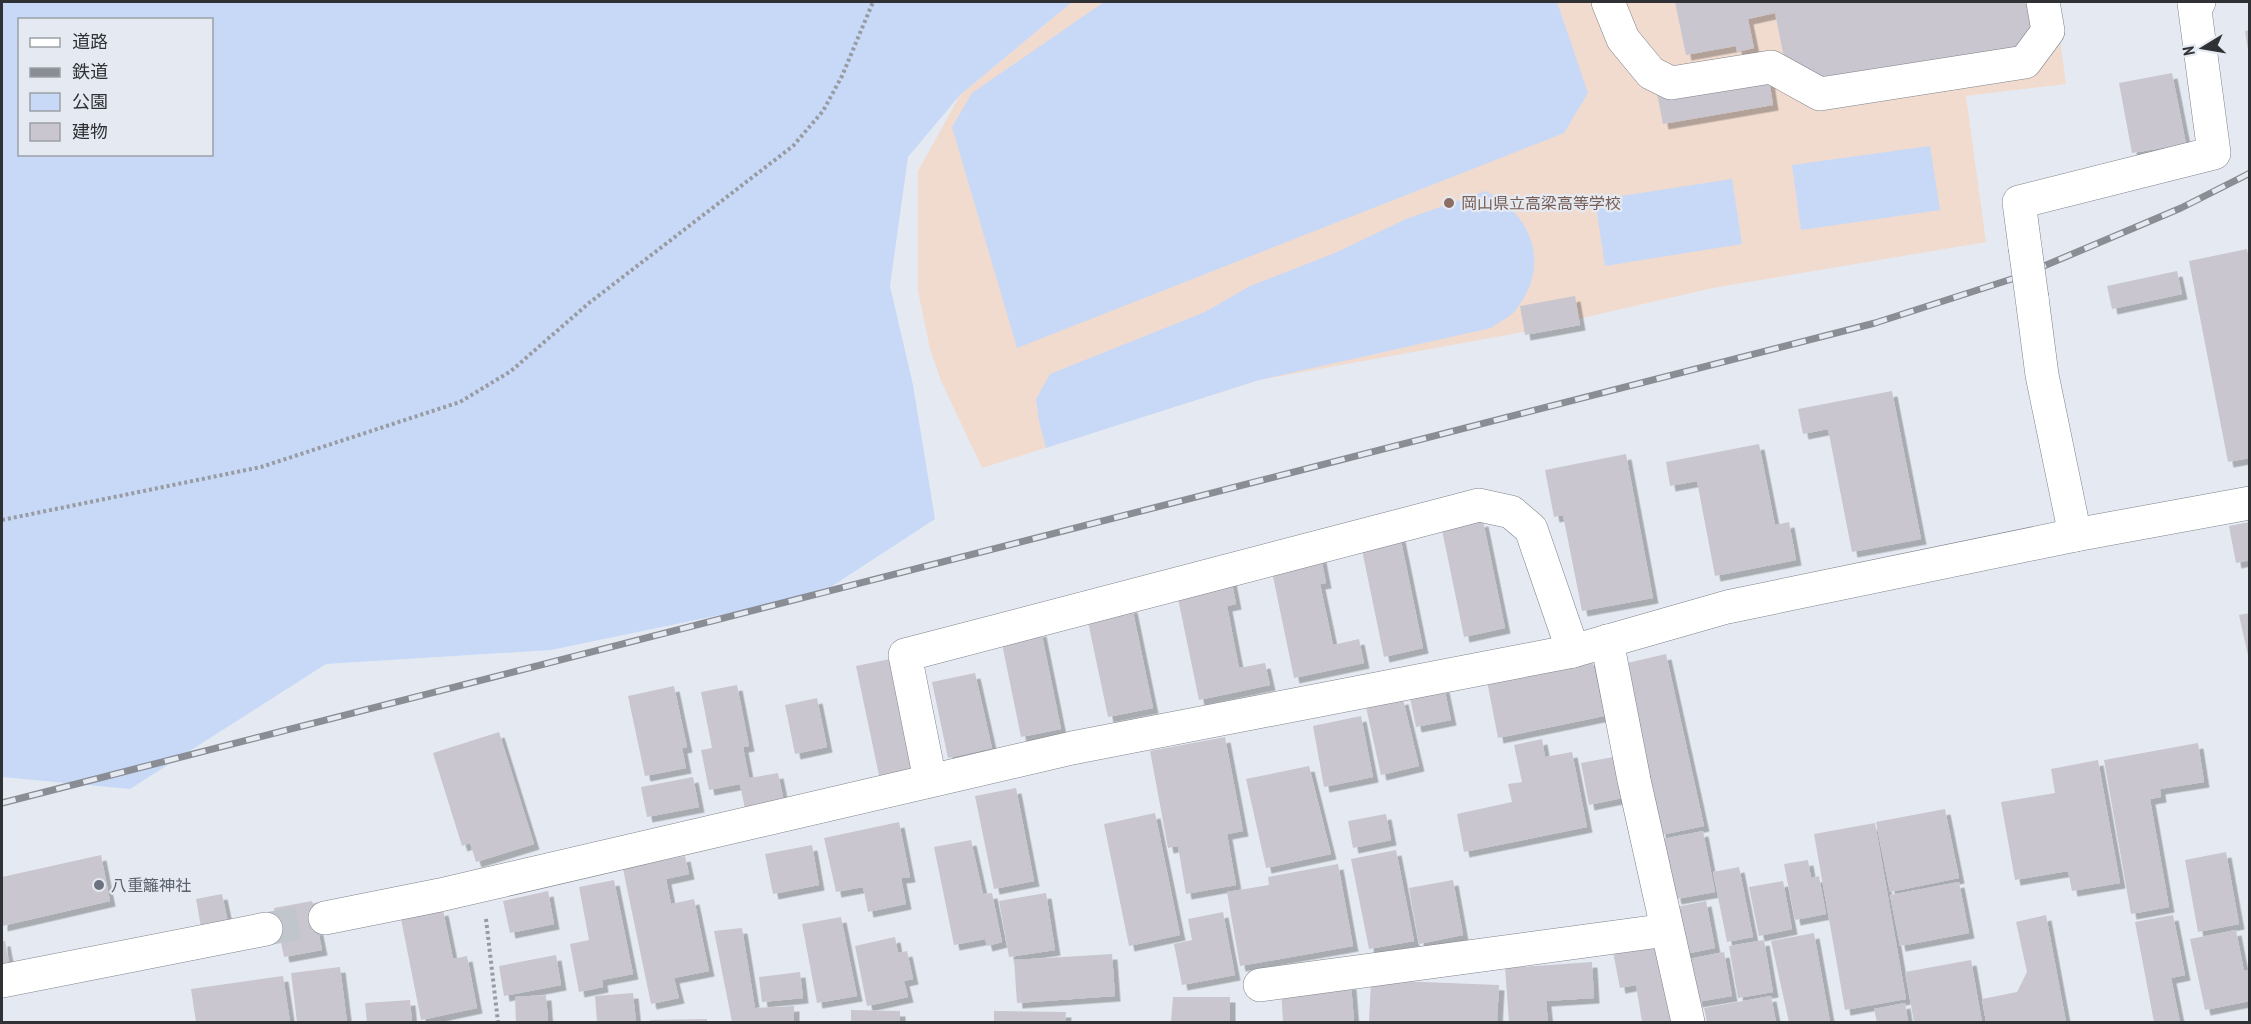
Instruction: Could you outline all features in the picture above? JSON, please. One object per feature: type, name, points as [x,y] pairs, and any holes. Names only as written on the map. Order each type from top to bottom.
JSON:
[{"type":"street","points":[[1608,2],[1623,39],[1651,73],[1671,83],[1771,67],[1820,94],[2025,62],[2048,31],[2043,2]]},
{"type":"street","points":[[2075,535],[2042,375],[2019,202],[2214,153],[2194,3],[2199,2]]},
{"type":"street","points":[[325,918],[483,885],[1084,746],[1573,651],[1727,607],[2075,535],[2250,502]]},
{"type":"street","points":[[930,780],[905,655],[1479,505],[1511,512],[1531,529],[1573,651]]},
{"type":"street","points":[[1607,641],[1634,780],[1688,1023]]},
{"type":"street","points":[[2,981],[266,929]]},
{"type":"street","points":[[1260,985],[1667,930]]},
{"type":"path","points":[[2,520],[261,466],[460,402],[511,372],[589,303],[793,146],[823,111],[846,67],[873,2]]},
{"type":"path","points":[[483,885],[498,1023]]},
{"type":"shaded area","name":"岡山県立高梁高等学校","points":[[1072,2],[2055,2],[2066,84],[1966,96],[1986,242],[1713,288],[1518,333],[1259,380],[982,468],[941,381],[930,349],[918,291],[918,171],[960,95]]},
{"type":"green space","points":[[2,2],[1072,2],[960,95],[908,157],[890,286],[913,385],[935,519],[820,594],[551,650],[326,664],[130,789],[2,777]]},
{"type":"green space","points":[[1104,2],[1557,2],[1588,93],[1564,133],[1017,348],[952,127],[972,93]]},
{"type":"green space","points":[[1930,146],[1940,210],[1801,230],[1792,165]]},
{"type":"green space","points":[[1732,179],[1742,244],[1605,266],[1595,200]]},
{"type":"green space","points":[[1486,191],[1516,214],[1526,229],[1534,253],[1532,277],[1522,301],[1512,314],[1491,328],[1259,380],[1046,448],[1036,399],[1050,374],[1205,312],[1250,286],[1335,253],[1406,219]]},
{"type":"building","points":[[1675,2],[2035,2],[2038,17],[2015,51],[1825,82],[1800,64],[1786,67],[1775,13],[1748,19],[1754,48],[1737,52],[1736,46],[1686,55]]},
{"type":"building","points":[[2250,30],[2250,50],[2248,50],[2245,31]]},
{"type":"building","points":[[1768,73],[1773,105],[1663,124],[1657,93]]},
{"type":"building","points":[[2172,73],[2186,144],[2132,153],[2119,83]]},
{"type":"building","points":[[2247,249],[2250,264],[2250,458],[2228,462],[2189,261]]},
{"type":"building","points":[[2177,271],[2182,294],[2112,309],[2107,286]]},
{"type":"building","points":[[1575,296],[1580,325],[1525,335],[1520,306]]},
{"type":"building","points":[[1892,391],[1921,539],[1852,552],[1828,429],[1803,434],[1798,409]]},
{"type":"building","points":[[1759,444],[1775,525],[1789,522],[1796,560],[1715,576],[1697,481],[1670,486],[1666,462]]},
{"type":"building","points":[[1626,454],[1653,598],[1582,611],[1563,515],[1554,517],[1545,470]]},
{"type":"building","points":[[1483,521],[1505,628],[1464,637],[1442,530]]},
{"type":"building","points":[[2250,522],[2250,560],[2236,563],[2229,526]]},
{"type":"building","points":[[1400,536],[1423,648],[1384,657],[1361,545]]},
{"type":"building","points":[[1321,557],[1326,583],[1320,584],[1333,645],[1359,639],[1364,663],[1294,678],[1271,567]]},
{"type":"building","points":[[1231,578],[1236,604],[1227,606],[1239,668],[1265,663],[1270,685],[1199,700],[1176,589]]},
{"type":"building","points":[[1132,607],[1153,708],[1108,717],[1087,617]]},
{"type":"building","points":[[2250,613],[2250,660],[2249,660],[2239,615]]},
{"type":"building","points":[[1041,631],[1061,729],[1021,737],[1001,639]]},
{"type":"building","points":[[1666,654],[1704,826],[1661,835],[1623,664]]},
{"type":"building","points":[[895,658],[918,772],[880,780],[856,666]]},
{"type":"building","points":[[1592,659],[1604,716],[1498,738],[1487,681]]},
{"type":"building","points":[[975,673],[992,748],[948,758],[932,682]]},
{"type":"building","points":[[737,685],[749,746],[743,747],[749,778],[778,773],[784,802],[745,809],[740,784],[709,790],[701,750],[712,748],[701,692]]},
{"type":"building","points":[[674,686],[687,747],[682,748],[686,768],[645,776],[628,696]]},
{"type":"building","points":[[1444,687],[1451,720],[1416,727],[1409,693]]},
{"type":"building","points":[[817,698],[827,747],[795,754],[785,705]]},
{"type":"building","points":[[1403,699],[1419,766],[1381,775],[1366,707]]},
{"type":"building","points":[[1361,716],[1373,777],[1324,787],[1313,726]]},
{"type":"building","points":[[499,732],[534,844],[476,862],[470,843],[462,846],[433,753]]},
{"type":"building","points":[[1225,737],[1243,831],[1227,834],[1236,885],[1186,894],[1178,846],[1168,848],[1150,751]]},
{"type":"building","points":[[1542,739],[1545,757],[1572,752],[1587,827],[1464,852],[1457,814],[1512,802],[1508,784],[1522,782],[1514,745]]},
{"type":"building","points":[[2198,743],[2204,782],[2160,789],[2161,797],[2150,799],[2169,907],[2131,914],[2104,760]]},
{"type":"building","points":[[1619,756],[1627,797],[1589,805],[1581,763]]},
{"type":"building","points":[[2098,760],[2120,883],[2072,891],[2068,871],[2015,880],[2001,802],[2055,793],[2051,769]]},
{"type":"building","points":[[1309,766],[1331,854],[1266,868],[1246,779]]},
{"type":"building","points":[[693,777],[699,807],[647,817],[641,787]]},
{"type":"building","points":[[1016,788],[1034,881],[994,889],[975,796]]},
{"type":"building","points":[[1945,809],[1959,878],[1890,892],[1876,822]]},
{"type":"building","points":[[1155,813],[1180,935],[1129,946],[1104,824]]},
{"type":"building","points":[[1386,814],[1391,840],[1353,848],[1348,821]]},
{"type":"building","points":[[899,822],[910,877],[901,878],[906,904],[868,912],[863,887],[836,892],[824,838]]},
{"type":"building","points":[[1875,823],[1906,999],[1845,1010],[1814,834]]},
{"type":"building","points":[[1703,831],[1715,892],[1676,899],[1663,839]]},
{"type":"building","points":[[971,840],[983,894],[992,893],[1002,942],[987,946],[985,939],[954,945],[934,847]]},
{"type":"building","points":[[812,845],[819,885],[773,894],[765,854]]},
{"type":"building","points":[[1396,850],[1414,941],[1369,949],[1351,859]]},
{"type":"building","points":[[2226,852],[2239,924],[2198,932],[2185,860]]},
{"type":"building","points":[[101,855],[110,901],[2,926],[2,877]]},
{"type":"building","points":[[685,856],[689,874],[666,879],[671,904],[694,899],[709,971],[674,978],[679,998],[651,1004],[623,869]]},
{"type":"building","points":[[1808,860],[1811,878],[1819,876],[1826,914],[1795,920],[1784,864]]},
{"type":"building","points":[[1338,864],[1353,946],[1240,966],[1227,892],[1269,885],[1268,877]]},
{"type":"building","points":[[1739,867],[1753,937],[1727,942],[1713,872]]},
{"type":"building","points":[[614,880],[633,974],[602,980],[603,987],[579,992],[570,944],[589,940],[579,887]]},
{"type":"building","points":[[1453,880],[1463,935],[1419,944],[1409,888]]},
{"type":"building","points":[[1783,881],[1792,929],[1759,936],[1749,887]]},
{"type":"building","points":[[1959,882],[1969,933],[1900,946],[1890,895]]},
{"type":"building","points":[[548,891],[554,924],[510,933],[503,901]]},
{"type":"building","points":[[1046,893],[1055,950],[1009,957],[999,901]]},
{"type":"building","points":[[222,894],[228,922],[201,927],[196,899]]},
{"type":"building","points":[[312,901],[322,950],[284,957],[274,908]]},
{"type":"building","points":[[1706,901],[1715,948],[1685,954],[1677,907]]},
{"type":"building","points":[[443,910],[453,959],[467,956],[477,1008],[421,1020],[401,919]]},
{"type":"building","points":[[1223,912],[1235,975],[1182,985],[1174,944],[1192,940],[1188,919]]},
{"type":"building","points":[[2046,915],[2066,1022],[1986,1022],[1982,999],[2017,992],[2027,972],[2016,922]]},
{"type":"building","points":[[2173,915],[2185,975],[2171,978],[2180,1022],[2154,1022],[2135,922]]},
{"type":"building","points":[[841,917],[857,996],[817,1003],[802,924]]},
{"type":"building","points":[[742,928],[755,1008],[794,1006],[794,1022],[732,1022],[714,931]]},
{"type":"building","points":[[2236,930],[2244,971],[2250,970],[2250,1001],[2205,1010],[2190,939]]},
{"type":"building","points":[[1814,933],[1830,1022],[1789,1022],[1771,941]]},
{"type":"building","points":[[895,937],[898,953],[907,951],[913,979],[904,981],[908,997],[867,1006],[855,946]]},
{"type":"building","points":[[1764,940],[1773,992],[1738,998],[1729,946]]},
{"type":"building","points":[[2,941],[5,941],[9,962],[2,964]]},
{"type":"building","points":[[1660,943],[1675,1021],[1642,1022],[1636,985],[1620,988],[1613,952]]},
{"type":"building","points":[[1724,952],[1732,996],[1697,1002],[1689,959]]},
{"type":"building","points":[[1112,954],[1115,996],[1017,1003],[1014,960]]},
{"type":"building","points":[[556,955],[561,985],[504,996],[499,966]]},
{"type":"building","points":[[1971,960],[1982,1022],[1914,1022],[1905,972]]},
{"type":"building","points":[[1592,962],[1594,998],[1546,1001],[1548,1022],[1509,1022],[1505,968]]},
{"type":"building","points":[[340,967],[347,1022],[297,1022],[291,973]]},
{"type":"building","points":[[800,972],[803,998],[762,1002],[759,977]]},
{"type":"building","points":[[283,976],[290,1022],[196,1022],[191,989]]},
{"type":"building","points":[[1371,980],[1499,985],[1497,1022],[1369,1022]]},
{"type":"building","points":[[1351,984],[1354,1022],[1283,1022],[1281,988]]},
{"type":"building","points":[[633,993],[636,1022],[597,1022],[595,996]]},
{"type":"building","points":[[546,995],[548,1022],[516,1022],[515,997]]},
{"type":"building","points":[[1771,996],[1776,1022],[1707,1022],[1704,1008]]},
{"type":"building","points":[[1173,997],[1230,997],[1230,1022],[1171,1022]]},
{"type":"building","points":[[410,1000],[412,1022],[367,1022],[365,1003]]},
{"type":"building","points":[[1905,1003],[1908,1022],[1877,1022],[1874,1009]]},
{"type":"building","points":[[851,1010],[900,1011],[900,1022],[851,1022]]},
{"type":"building","points":[[994,1011],[1066,1012],[1065,1022],[994,1022]]},
{"type":"building","points":[[707,1019],[707,1022],[650,1022],[650,1020]]},
{"type":"tunnel","points":[[266,929],[325,918]]},
{"type":"railway","points":[[2,803],[1875,323],[2018,277],[2181,208],[2250,173]]},
{"type":"place","name":"岡山県立高梁高等学校","points":[[1449,203]]},
{"type":"place","name":"八重籬神社","points":[[99,885]]}]
